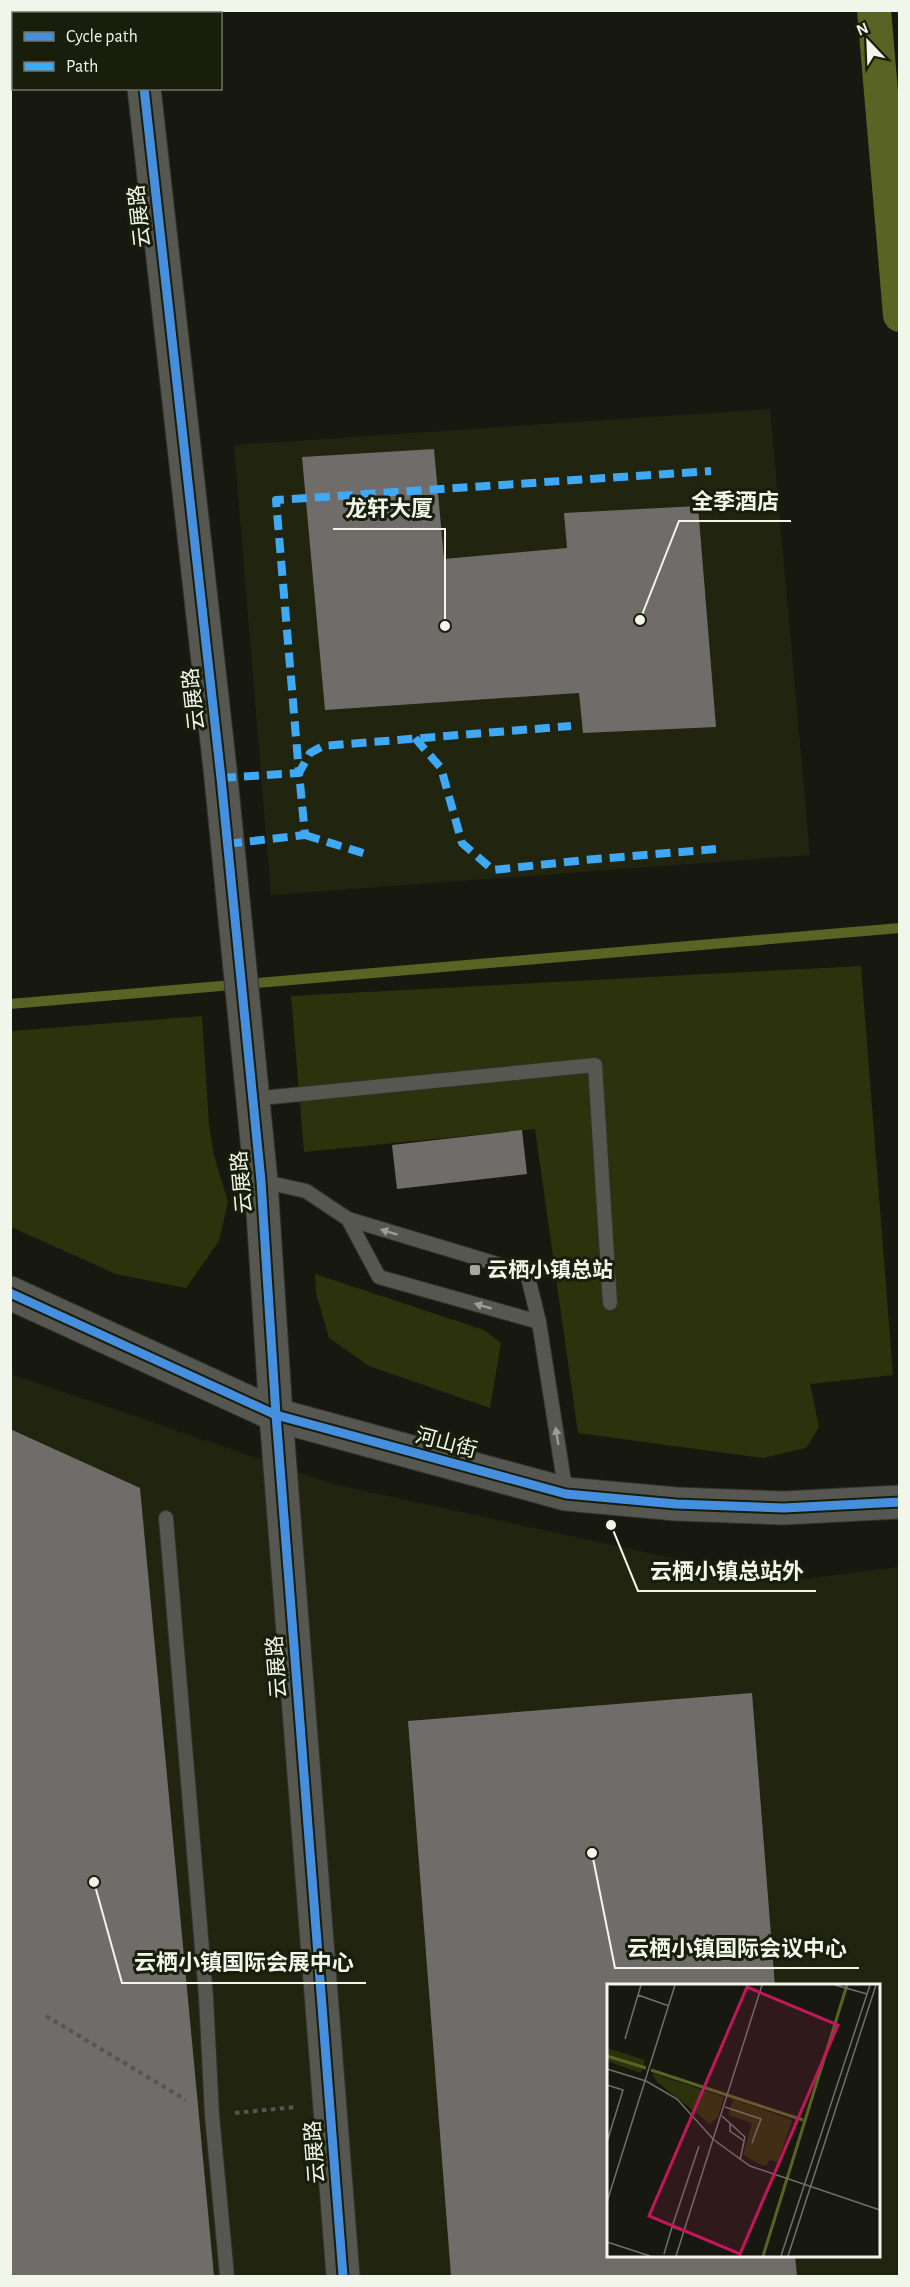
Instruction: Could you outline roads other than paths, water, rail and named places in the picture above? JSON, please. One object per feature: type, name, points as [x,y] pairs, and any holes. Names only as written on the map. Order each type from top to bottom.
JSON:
[{"type":"street","name":"云展路","points":[[144,90],[221,778],[261,1181],[276,1415],[343,2277]]},
{"type":"street","name":"河山街","points":[[10,1293],[276,1415],[566,1494],[676,1504],[784,1508],[900,1502]]},
{"type":"lane","points":[[252,1099],[595,1065],[610,1303]]},
{"type":"lane","points":[[261,1181],[306,1191],[348,1220],[527,1273],[540,1322],[566,1494]]},
{"type":"lane","points":[[348,1220],[379,1277],[540,1322]]},
{"type":"lane","points":[[166,1518],[206,1997],[212,2115],[227,2277]]},
{"type":"waterway","points":[[874,10],[900,315]]},
{"type":"waterway","points":[[10,1004],[900,928]]},
{"type":"place","name":"全季酒店","points":[[640,620]]},
{"type":"place","name":"龙轩大厦","points":[[445,626]]},
{"type":"place","name":"云栖小镇总站","points":[[475,1270]]},
{"type":"place","name":"云栖小镇总站外","points":[[611,1525]]},
{"type":"place","name":"云栖小镇国际会议中心","points":[[592,1853]]},
{"type":"place","name":"云栖小镇国际会展中心","points":[[94,1882]]}]
